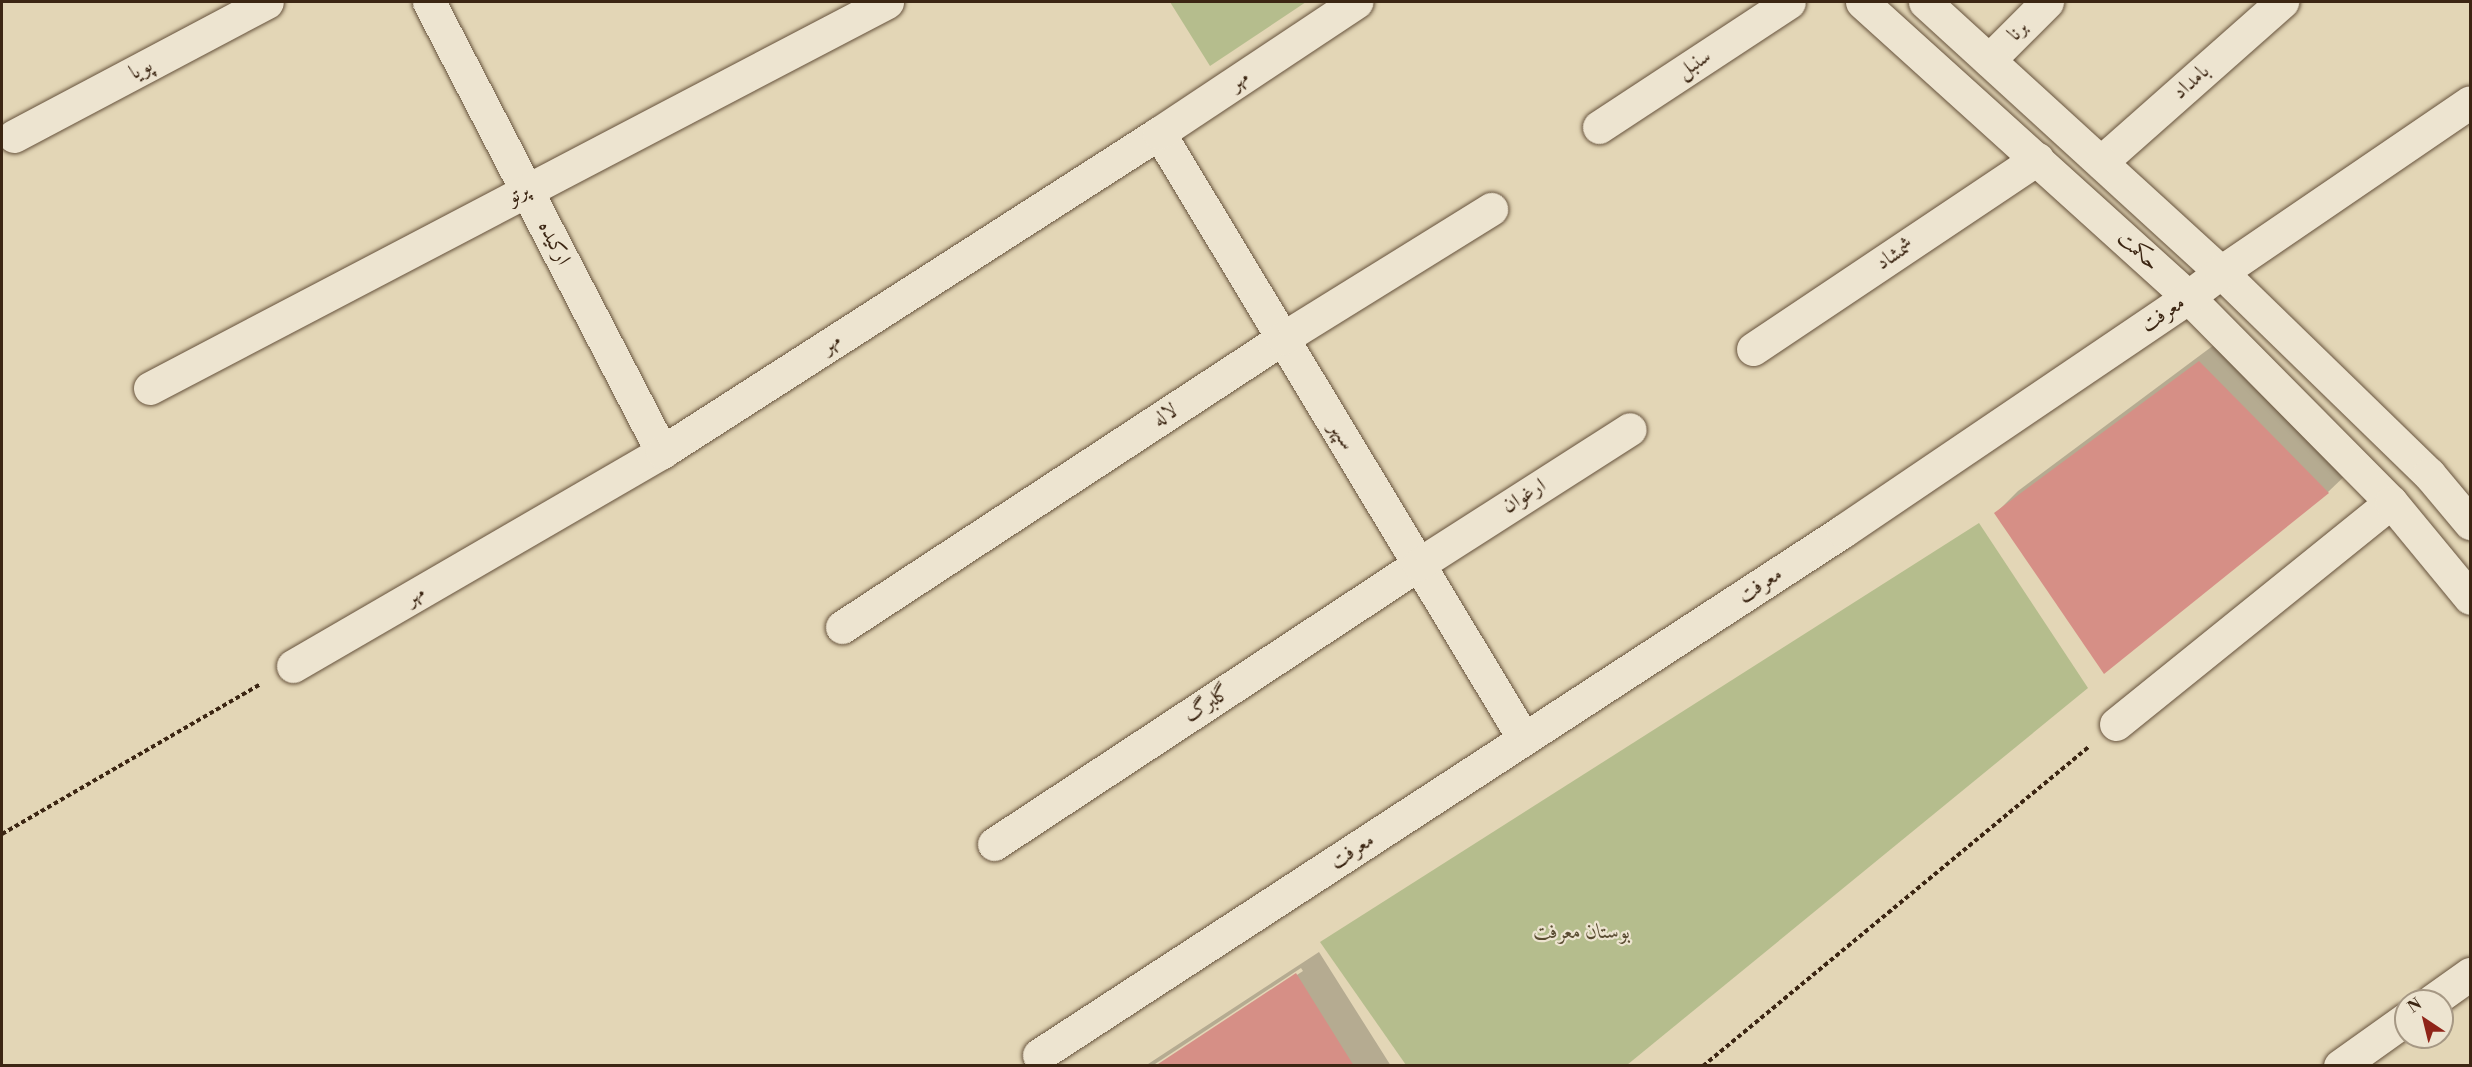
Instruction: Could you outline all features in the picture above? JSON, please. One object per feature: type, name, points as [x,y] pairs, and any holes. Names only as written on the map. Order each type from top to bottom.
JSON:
[{"type":"street","name":"پویا","points":[[14,136],[267,2]]},
{"type":"street","name":"ارکیده","points":[[429,2],[662,452]]},
{"type":"street","name":"پرتو","points":[[150,388],[887,2]]},
{"type":"street","name":"مهر","points":[[293,666],[662,452],[1159,133],[1356,2]]},
{"type":"street","name":"سنبل","points":[[1599,127],[1789,2]]},
{"type":"street","name":"حکمت","points":[[1862,2],[2188,297],[2391,502],[2470,598]]},
{"type":"street","name":"حکمت","points":[[1925,2],[2221,272],[2428,474],[2470,523]]},
{"type":"street","name":"برنا","points":[[1989,60],[2048,2]]},
{"type":"street","name":"بامداد","points":[[2101,162],[2282,2]]},
{"type":"street","name":"معرفت","points":[[1039,1055],[1843,531],[2470,102]]},
{"type":"street","name":"سپهر","points":[[1159,133],[1524,739]]},
{"type":"street","name":"شمشاد","points":[[1753,349],[2037,159]]},
{"type":"street","name":"لاله","points":[[842,627],[1283,338],[1491,209]]},
{"type":"street","name":"ارغوان","points":[[1419,564],[1630,429]]},
{"type":"street","points":[[2116,724],[2391,502]]},
{"type":"street","name":"گلبرگ","points":[[994,844],[1419,564]]},
{"type":"street","points":[[2449,989],[2470,974]]},
{"type":"street","points":[[2340,1065],[2394,1027]]},
{"type":"path","points":[[2,834],[293,666]]},
{"type":"path","points":[[1703,1065],[2116,724]]},
{"type":"green space","points":[[1170,2],[1306,2],[1210,66]]},
{"type":"green space","name":"بوستان معرفت","points":[[1979,523],[2088,688],[1627,1065],[1406,1065],[1320,942]]},
{"type":"building","points":[[2199,361],[2329,493],[2104,674],[1994,513]]},
{"type":"building","points":[[1296,973],[1354,1066],[1155,1066]]}]
